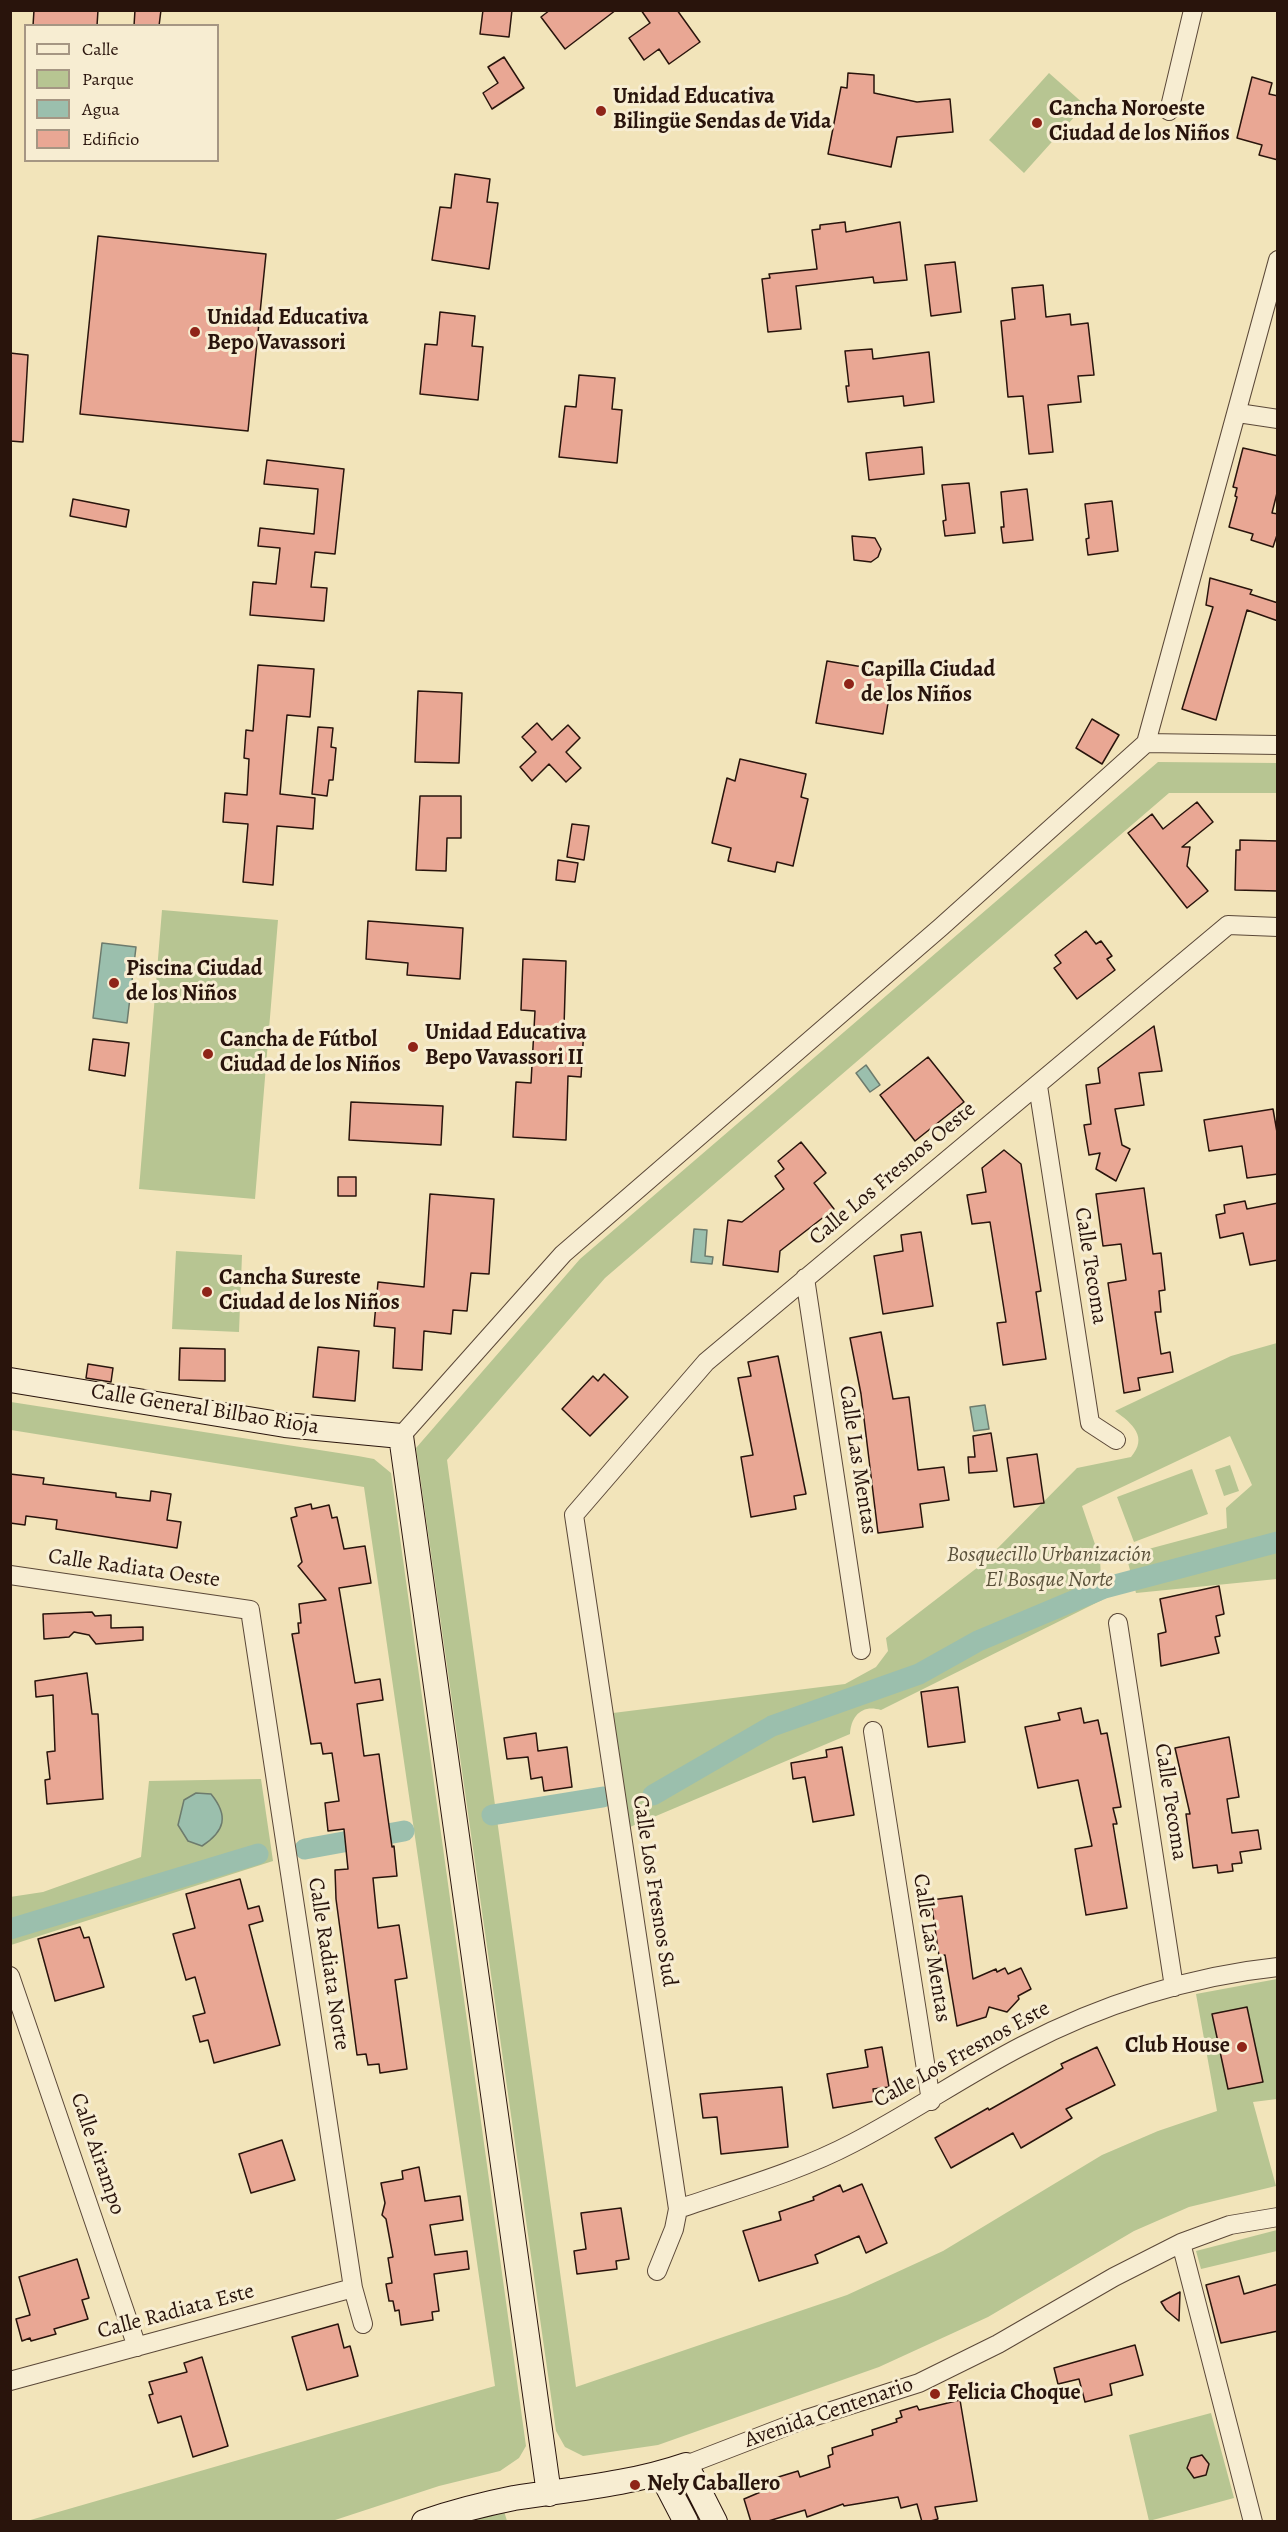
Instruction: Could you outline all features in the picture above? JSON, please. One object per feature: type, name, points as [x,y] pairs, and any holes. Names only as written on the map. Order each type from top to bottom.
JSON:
[{"type":"street","points":[[1169,111],[1193,10]]},
{"type":"street","points":[[549,2494],[401,1436],[563,1254],[940,927],[1146,743],[1278,260]]},
{"type":"street","points":[[1238,413],[1278,419]]},
{"type":"street","points":[[1146,743],[1278,745]]},
{"type":"street","name":"Calle Los Fresnos Oeste","points":[[574,1515],[706,1362],[805,1278],[1038,1086],[1228,925],[1278,927]]},
{"type":"street","name":"Calle Tecoma","points":[[1038,1086],[1090,1424],[1116,1440]]},
{"type":"street","name":"Calle Las Mentas","points":[[805,1278],[861,1650]]},
{"type":"street","name":"Calle General Bilbao Rioja","points":[[10,1380],[285,1425],[401,1436]]},
{"type":"street","name":"Calle Los Fresnos Sud","points":[[574,1515],[678,2209],[674,2229],[657,2271]]},
{"type":"street","name":"Calle Radiata Oeste","points":[[10,1575],[250,1610]]},
{"type":"street","name":"Calle Radiata Norte","points":[[250,1610],[353,2288],[363,2324]]},
{"type":"street","name":"Calle Tecoma","points":[[1118,1623],[1174,1987]]},
{"type":"street","name":"Calle Las Mentas","points":[[873,1731],[931,2101]]},
{"type":"street","name":"Calle Los Fresnos Este","points":[[678,2209],[841,2149],[931,2101],[1020,2047],[1067,2024],[1174,1987],[1278,1967]]},
{"type":"street","name":"Calle Airampo","points":[[10,1976],[137,2347]]},
{"type":"street","name":"Avenida Centenario","points":[[424,2522],[512,2499],[661,2474],[800,2421],[919,2383],[998,2344],[1114,2277],[1181,2243],[1230,2225],[1278,2217]]},
{"type":"street","points":[[1181,2243],[1253,2522]]},
{"type":"street","name":"Calle Radiata Este","points":[[10,2381],[353,2288]]},
{"type":"street","points":[[686,2465],[716,2522]]},
{"type":"street","points":[[661,2474],[686,2522]]},
{"type":"green space","name":"Cancha Noroeste Ciudad de los Niños","points":[[1049,73],[1085,105],[1024,173],[989,140]]},
{"type":"green space","points":[[1158,762],[1277,763],[1277,793],[1169,793],[605,1278],[447,1460],[576,2387],[847,2295],[943,2251],[1102,2155],[1158,2131],[1217,2111],[1196,1994],[1277,1979],[1277,2099],[1253,2102],[1276,2186],[1189,2207],[1134,2231],[988,2317],[879,2367],[658,2445],[583,2456],[565,2447],[556,2431],[416,1448],[580,1259]]},
{"type":"green space","name":"Cancha de Fútbol Ciudad de los Niños","points":[[162,910],[278,920],[255,1199],[139,1189]]},
{"type":"green space","name":"Cancha Sureste Ciudad de los Niños","points":[[176,1251],[242,1255],[239,1332],[172,1329]]},
{"type":"green space","name":"Bosquecillo Urbanización El Bosque Norte","points":[[1277,1343],[1277,1579],[1136,1593],[1126,1555],[1227,1528],[1226,1508],[1252,1485],[1230,1436],[1082,1506],[1100,1559],[1102,1600],[881,1710],[863,1710],[855,1717],[850,1734],[630,1827],[613,1713],[845,1684],[876,1667],[888,1651],[886,1638],[982,1564],[1077,1468],[1131,1457],[1138,1443],[1136,1431],[1115,1411],[1231,1356]]},
{"type":"green space","points":[[11,1402],[358,1456],[374,1459],[391,1473],[526,2446],[519,2458],[500,2471],[439,2486],[332,2521],[27,2521],[495,2386],[364,1487],[11,1430]]},
{"type":"green space","points":[[1230,1465],[1239,1491],[1224,1496],[1215,1470]]},
{"type":"green space","points":[[1192,1469],[1208,1514],[1134,1542],[1117,1497]]},
{"type":"green space","points":[[261,1779],[273,1861],[11,1945],[10,1897],[43,1892],[141,1857],[149,1781]]},
{"type":"green space","points":[[1277,2230],[1277,2251],[1201,2269],[1196,2251]]},
{"type":"green space","points":[[1211,2413],[1234,2498],[1149,2521],[1129,2435]]},
{"type":"green space","points":[[504,2511],[507,2521],[461,2522]]},
{"type":"water","name":"Piscina Ciudad de los Niños","points":[[102,943],[136,947],[127,1023],[93,1018]]},
{"type":"water","points":[[866,1065],[880,1085],[870,1092],[856,1073]]},
{"type":"water","points":[[694,1229],[707,1230],[705,1256],[713,1257],[712,1264],[691,1262]]},
{"type":"water","points":[[985,1405],[989,1429],[974,1431],[970,1407]]},
{"type":"water","points":[[196,1793],[211,1794],[222,1816],[222,1823],[216,1835],[202,1846],[188,1841],[178,1825],[184,1800]]},
{"type":"building","points":[[34,10],[98,10],[97,24],[33,24]]},
{"type":"building","points":[[135,10],[161,10],[159,24],[134,24]]},
{"type":"building","points":[[483,10],[512,10],[509,37],[480,34]]},
{"type":"building","points":[[550,10],[616,10],[565,49],[541,17]]},
{"type":"building","points":[[641,10],[677,10],[700,42],[669,64],[659,49],[644,60],[629,38],[650,23]]},
{"type":"building","points":[[504,57],[524,88],[492,109],[483,93],[498,83],[488,67]]},
{"type":"building","points":[[848,73],[874,75],[874,93],[917,102],[950,99],[953,132],[897,137],[891,167],[828,154],[841,87],[847,88]]},
{"type":"building","points":[[1252,77],[1272,83],[1269,94],[1278,96],[1278,160],[1259,155],[1262,145],[1237,138]]},
{"type":"building","points":[[455,174],[490,179],[487,202],[498,203],[489,269],[432,260],[440,207],[451,208]]},
{"type":"building","points":[[845,222],[846,232],[900,222],[907,280],[874,283],[873,277],[796,286],[801,329],[768,332],[762,279],[770,278],[769,274],[817,269],[812,230],[820,229],[820,225]]},
{"type":"building","points":[[98,236],[266,254],[248,431],[80,414]]},
{"type":"building","points":[[955,262],[961,312],[931,316],[925,265]]},
{"type":"building","points":[[1043,285],[1046,317],[1070,314],[1071,325],[1088,323],[1094,375],[1078,376],[1081,402],[1048,405],[1053,452],[1029,454],[1023,396],[1008,397],[1001,321],[1015,319],[1012,288]]},
{"type":"building","points":[[440,312],[475,316],[472,346],[483,347],[478,400],[420,394],[425,344],[437,345]]},
{"type":"building","points":[[872,349],[873,359],[929,352],[934,402],[904,406],[903,396],[848,402],[846,386],[849,386],[845,351]]},
{"type":"building","points":[[10,353],[28,355],[23,442],[10,441]]},
{"type":"building","points":[[579,375],[615,378],[612,409],[622,410],[617,463],[559,457],[565,406],[576,407]]},
{"type":"building","points":[[922,447],[924,474],[869,480],[866,453]]},
{"type":"building","points":[[1243,448],[1278,456],[1278,489],[1272,513],[1278,514],[1278,532],[1273,547],[1251,540],[1253,534],[1229,527],[1237,497],[1235,496],[1237,488],[1233,487]]},
{"type":"building","points":[[267,460],[344,469],[335,554],[315,552],[311,587],[327,588],[324,621],[250,615],[253,582],[276,584],[280,548],[258,546],[260,528],[314,534],[318,489],[264,484]]},
{"type":"building","points":[[969,483],[975,533],[945,536],[943,521],[946,520],[942,485]]},
{"type":"building","points":[[1027,489],[1033,540],[1003,543],[1001,492]]},
{"type":"building","points":[[73,499],[129,510],[126,527],[70,516]]},
{"type":"building","points":[[1112,501],[1118,551],[1088,555],[1086,539],[1089,538],[1085,504]]},
{"type":"building","points":[[852,536],[875,538],[881,549],[878,557],[871,562],[854,560]]},
{"type":"building","points":[[1210,578],[1252,590],[1250,594],[1278,603],[1278,621],[1247,610],[1216,720],[1182,709],[1213,607],[1206,605]]},
{"type":"building","points":[[827,661],[893,672],[883,734],[816,723]]},
{"type":"building","points":[[258,665],[314,669],[310,717],[287,715],[280,794],[315,798],[313,829],[277,826],[273,885],[243,882],[248,824],[223,822],[225,793],[247,795],[249,759],[244,758],[246,730],[253,731]]},
{"type":"building","points":[[418,691],[462,693],[459,763],[415,762]]},
{"type":"building","points":[[1092,719],[1119,735],[1102,764],[1076,748]]},
{"type":"building","points":[[537,723],[552,740],[568,725],[580,738],[566,752],[581,768],[566,782],[549,764],[532,781],[520,767],[536,752],[522,737]]},
{"type":"building","points":[[318,727],[333,728],[331,747],[336,748],[333,780],[329,780],[327,796],[312,794]]},
{"type":"building","points":[[740,759],[806,774],[801,797],[808,799],[793,866],[777,862],[775,872],[728,861],[731,848],[712,843],[727,778],[735,781]]},
{"type":"building","points":[[420,796],[461,796],[461,838],[447,838],[446,871],[416,870]]},
{"type":"building","points":[[1197,802],[1213,822],[1182,847],[1190,847],[1187,866],[1208,891],[1187,908],[1128,833],[1152,814],[1163,829]]},
{"type":"building","points":[[572,824],[589,826],[584,860],[567,857]]},
{"type":"building","points":[[1240,840],[1278,841],[1278,891],[1235,890],[1236,850],[1240,850]]},
{"type":"building","points":[[558,860],[578,863],[575,882],[556,880]]},
{"type":"building","points":[[368,921],[463,928],[460,979],[407,975],[408,963],[366,959]]},
{"type":"building","points":[[1086,931],[1096,944],[1101,941],[1112,956],[1107,959],[1115,970],[1077,999],[1054,968],[1061,963],[1055,955]]},
{"type":"building","points":[[523,959],[566,961],[564,1027],[584,1028],[581,1077],[568,1076],[566,1140],[513,1137],[516,1082],[531,1083],[535,1011],[521,1010]]},
{"type":"building","points":[[1154,1026],[1162,1071],[1139,1073],[1144,1105],[1115,1109],[1122,1145],[1130,1149],[1116,1181],[1096,1169],[1100,1153],[1089,1155],[1084,1125],[1091,1124],[1086,1085],[1100,1083],[1098,1068]]},
{"type":"building","points":[[93,1039],[129,1043],[125,1076],[89,1070]]},
{"type":"building","points":[[928,1057],[964,1102],[915,1141],[880,1095]]},
{"type":"building","points":[[351,1102],[443,1106],[441,1145],[349,1140]]},
{"type":"building","points":[[1273,1109],[1278,1138],[1278,1174],[1247,1178],[1242,1146],[1209,1151],[1204,1120]]},
{"type":"building","points":[[801,1142],[826,1173],[814,1183],[834,1209],[780,1251],[778,1272],[723,1265],[728,1220],[742,1222],[784,1189],[775,1176],[784,1169],[778,1161]]},
{"type":"building","points":[[1004,1150],[1021,1164],[1041,1291],[1036,1292],[1046,1359],[1003,1365],[997,1323],[1006,1322],[990,1222],[972,1224],[967,1195],[986,1192],[982,1168]]},
{"type":"building","points":[[338,1177],[356,1177],[356,1196],[338,1196]]},
{"type":"building","points":[[1144,1188],[1153,1254],[1161,1253],[1165,1290],[1159,1291],[1161,1312],[1155,1312],[1161,1354],[1170,1352],[1173,1372],[1138,1378],[1140,1390],[1124,1393],[1108,1283],[1126,1280],[1121,1244],[1103,1246],[1096,1194]]},
{"type":"building","points":[[430,1194],[494,1199],[489,1274],[471,1273],[467,1311],[453,1310],[451,1334],[424,1331],[422,1370],[393,1368],[395,1328],[374,1326],[378,1282],[424,1287]]},
{"type":"building","points":[[1245,1201],[1247,1209],[1278,1203],[1278,1260],[1250,1265],[1243,1233],[1220,1238],[1216,1215],[1225,1213],[1224,1205]]},
{"type":"building","points":[[921,1232],[933,1306],[883,1314],[874,1256],[903,1251],[901,1235]]},
{"type":"building","points":[[881,1332],[893,1399],[909,1397],[918,1470],[944,1467],[949,1500],[920,1504],[923,1527],[878,1533],[861,1394],[850,1338]]},
{"type":"building","points":[[318,1347],[359,1351],[355,1401],[313,1397]]},
{"type":"building","points":[[180,1348],[225,1349],[225,1381],[179,1380]]},
{"type":"building","points":[[778,1356],[806,1494],[794,1496],[796,1509],[751,1517],[741,1457],[753,1455],[738,1378],[751,1376],[748,1362]]},
{"type":"building","points":[[88,1364],[113,1368],[111,1382],[86,1378]]},
{"type":"building","points":[[604,1374],[628,1397],[590,1436],[562,1409],[593,1376],[598,1381]]},
{"type":"building","points":[[991,1433],[997,1471],[969,1473],[968,1457],[975,1457],[973,1436]]},
{"type":"building","points":[[1037,1454],[1044,1503],[1014,1507],[1007,1458]]},
{"type":"building","points":[[10,1474],[44,1478],[43,1484],[116,1493],[116,1497],[150,1501],[151,1491],[171,1494],[167,1520],[181,1522],[177,1548],[56,1529],[57,1520],[26,1516],[25,1525],[10,1523]]},
{"type":"building","points":[[311,1504],[312,1509],[329,1505],[332,1518],[337,1517],[344,1549],[365,1546],[371,1583],[339,1588],[355,1683],[380,1679],[383,1700],[357,1704],[364,1756],[379,1754],[397,1876],[373,1878],[378,1928],[399,1925],[407,1978],[395,1980],[407,2069],[380,2073],[379,2064],[368,2065],[366,2054],[357,2055],[336,1899],[335,1870],[348,1869],[344,1829],[328,1831],[325,1803],[339,1801],[332,1753],[323,1754],[321,1743],[311,1744],[292,1634],[299,1633],[298,1623],[301,1623],[299,1604],[326,1600],[298,1566],[302,1562],[291,1518],[297,1516],[295,1508]]},
{"type":"building","points":[[1219,1586],[1224,1614],[1216,1616],[1220,1636],[1215,1637],[1219,1653],[1161,1666],[1158,1634],[1166,1632],[1160,1599]]},
{"type":"building","points":[[92,1612],[95,1616],[111,1615],[111,1628],[143,1627],[143,1640],[96,1644],[89,1635],[74,1632],[69,1637],[44,1639],[43,1614]]},
{"type":"building","points":[[87,1673],[92,1714],[98,1714],[103,1799],[47,1804],[45,1780],[50,1779],[47,1752],[55,1751],[53,1695],[36,1697],[35,1681]]},
{"type":"building","points":[[958,1687],[965,1742],[928,1747],[921,1692]]},
{"type":"building","points":[[1081,1708],[1084,1723],[1098,1720],[1101,1734],[1107,1733],[1121,1807],[1113,1808],[1117,1824],[1113,1824],[1127,1908],[1086,1915],[1075,1849],[1092,1846],[1078,1780],[1038,1788],[1025,1727],[1060,1720],[1058,1713]]},
{"type":"building","points":[[536,1733],[538,1751],[567,1747],[572,1787],[544,1791],[542,1777],[531,1779],[528,1757],[507,1759],[504,1738]]},
{"type":"building","points":[[1229,1737],[1239,1797],[1227,1799],[1232,1833],[1258,1830],[1261,1849],[1240,1852],[1242,1863],[1232,1864],[1233,1871],[1218,1873],[1217,1865],[1193,1868],[1186,1814],[1190,1814],[1175,1748]]},
{"type":"building","points":[[842,1747],[854,1815],[813,1822],[805,1777],[793,1779],[791,1763],[827,1757],[826,1750]]},
{"type":"building","points":[[240,1879],[248,1909],[259,1906],[263,1921],[249,1925],[280,2045],[214,2063],[208,2040],[200,2042],[193,2016],[205,2013],[195,1977],[186,1980],[173,1934],[195,1928],[186,1894]]},
{"type":"building","points":[[962,1896],[973,1979],[996,1969],[997,1972],[1005,1968],[1008,1974],[1021,1968],[1031,1989],[1018,1996],[1019,1999],[1007,2012],[989,2007],[986,2017],[957,2026],[945,1955],[939,1956],[931,1900]]},
{"type":"building","points":[[80,1927],[84,1938],[89,1937],[104,1987],[55,2001],[38,1939]]},
{"type":"building","name":"Club House","points":[[1247,2007],[1263,2082],[1228,2089],[1212,2014]]},
{"type":"building","points":[[882,2047],[889,2087],[873,2089],[875,2101],[833,2108],[827,2074],[868,2067],[865,2050]]},
{"type":"building","points":[[1097,2047],[1115,2085],[1066,2109],[1072,2118],[1021,2148],[1013,2133],[951,2168],[935,2138],[1063,2068],[1061,2064]]},
{"type":"building","points":[[782,2087],[788,2147],[721,2154],[717,2117],[703,2118],[700,2094]]},
{"type":"building","points":[[282,2140],[295,2180],[251,2193],[239,2154]]},
{"type":"building","points":[[419,2167],[425,2201],[460,2196],[463,2220],[430,2225],[435,2255],[467,2251],[469,2269],[434,2274],[439,2311],[432,2312],[433,2320],[401,2325],[399,2310],[395,2311],[393,2301],[389,2301],[386,2284],[392,2283],[388,2258],[393,2257],[386,2219],[382,2215],[385,2203],[381,2183],[403,2179],[402,2171]]},
{"type":"building","points":[[862,2184],[887,2243],[866,2253],[859,2236],[815,2255],[818,2263],[759,2281],[743,2231],[781,2220],[779,2212],[814,2200],[813,2197],[840,2185],[843,2192]]},
{"type":"building","points":[[621,2208],[629,2259],[616,2261],[617,2269],[577,2274],[574,2251],[586,2249],[581,2213]]},
{"type":"building","points":[[77,2259],[89,2298],[82,2300],[88,2319],[54,2329],[56,2334],[31,2341],[30,2338],[22,2341],[16,2319],[30,2315],[19,2277]]},
{"type":"building","points":[[1239,2276],[1244,2294],[1278,2284],[1278,2331],[1221,2343],[1206,2285]]},
{"type":"building","points":[[1180,2292],[1179,2321],[1166,2310],[1161,2302]]},
{"type":"building","points":[[338,2324],[344,2348],[350,2346],[358,2376],[307,2390],[292,2337]]},
{"type":"building","points":[[1135,2345],[1143,2375],[1110,2384],[1112,2395],[1085,2402],[1079,2379],[1058,2384],[1054,2368]]},
{"type":"building","points":[[202,2357],[228,2446],[193,2457],[181,2416],[158,2423],[149,2395],[153,2394],[149,2382],[187,2372],[184,2363]]},
{"type":"building","points":[[960,2400],[977,2501],[935,2507],[938,2519],[927,2522],[922,2522],[917,2504],[901,2508],[898,2497],[844,2506],[843,2504],[807,2517],[805,2510],[765,2522],[751,2522],[744,2499],[777,2485],[775,2478],[798,2471],[800,2477],[830,2467],[828,2456],[833,2454],[832,2448],[873,2435],[872,2430],[897,2422],[896,2419],[902,2417],[900,2411],[917,2406],[919,2410]]},
{"type":"building","points":[[1202,2455],[1209,2464],[1206,2475],[1194,2478],[1187,2468],[1191,2458]]},
{"type":"waterway","points":[[653,1795],[772,1726],[919,1674],[978,1641],[1104,1588],[1278,1542]]},
{"type":"waterway","points":[[492,1815],[603,1797]]},
{"type":"waterway","points":[[305,1849],[404,1831]]},
{"type":"waterway","points":[[10,1929],[258,1854]]},
{"type":"place","name":"Unidad Educativa Bilingüe Sendas de Vida","points":[[601,111]]},
{"type":"place","name":"Cancha Noroeste Ciudad de los Niños","points":[[1037,123]]},
{"type":"place","name":"Unidad Educativa Bepo Vavassori","points":[[195,332]]},
{"type":"place","name":"Capilla Ciudad de los Niños","points":[[849,684]]},
{"type":"place","name":"Piscina Ciudad de los Niños","points":[[114,983]]},
{"type":"place","name":"Unidad Educativa Bepo Vavassori II","points":[[413,1047]]},
{"type":"place","name":"Cancha de Fútbol Ciudad de los Niños","points":[[208,1054]]},
{"type":"place","name":"Cancha Sureste Ciudad de los Niños","points":[[207,1292]]},
{"type":"place","name":"Club House","points":[[1242,2047]]},
{"type":"place","name":"Felicia Choque","points":[[935,2394]]},
{"type":"place","name":"Nely Caballero","points":[[635,2485]]}]
